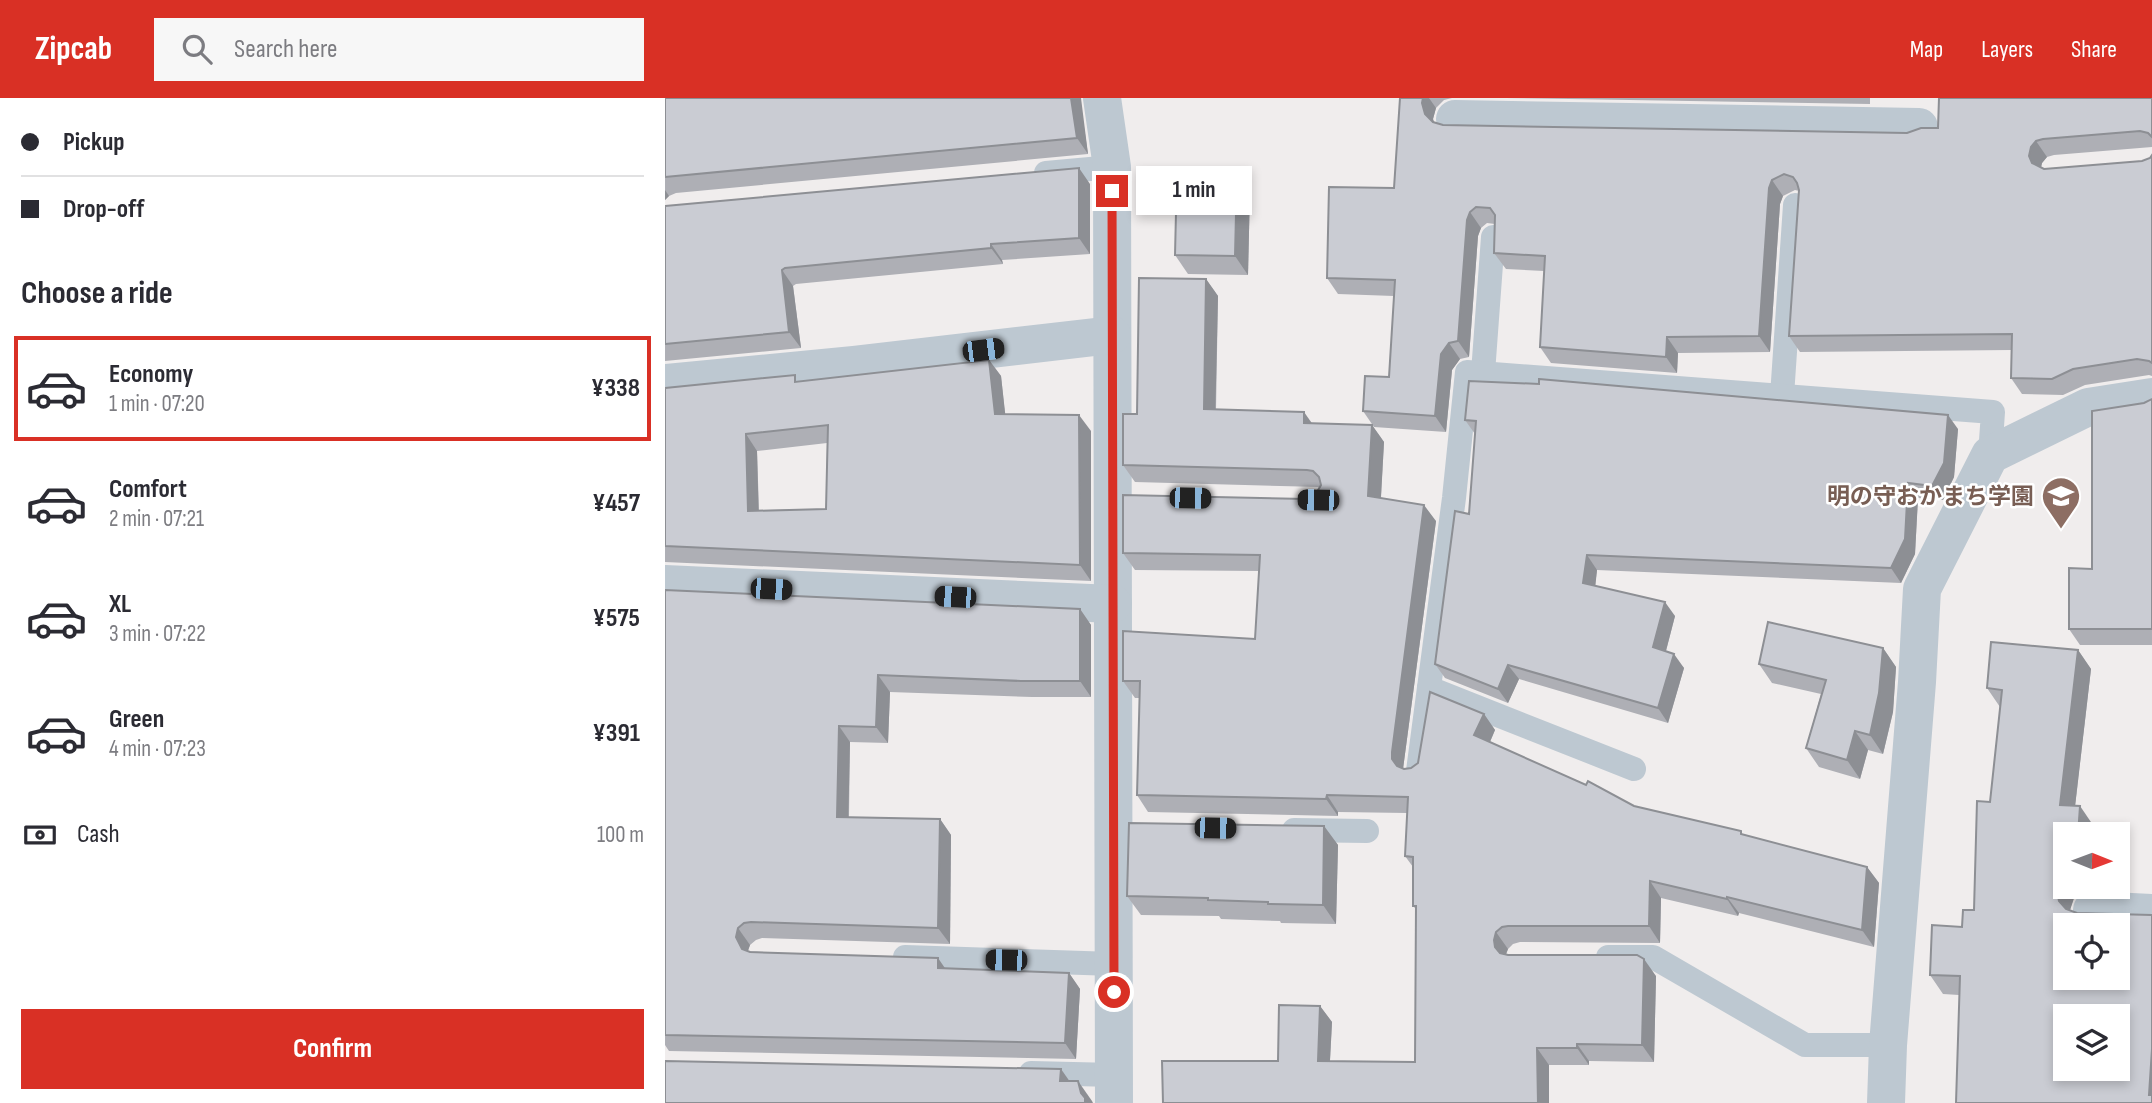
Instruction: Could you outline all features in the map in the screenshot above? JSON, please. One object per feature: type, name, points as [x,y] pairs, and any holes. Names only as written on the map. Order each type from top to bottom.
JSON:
[{"type":"street","points":[[1102,98],[1112,167],[1112,335],[1126,497],[1113,604],[1127,826],[1114,964],[1114,1089]]},
{"type":"street","points":[[1455,119],[1775,111],[1919,127]]},
{"type":"street","points":[[665,383],[854,365],[1112,335]]},
{"type":"street","points":[[1886,1103],[1922,589],[1990,456],[2088,407],[2152,397]]},
{"type":"street","points":[[665,584],[1113,604]]},
{"type":"street","points":[[2092,910],[2152,913]]},
{"type":"lane","points":[[1017,176],[1112,167]]},
{"type":"lane","points":[[1782,396],[1795,205]]},
{"type":"lane","points":[[1483,373],[1493,237]]},
{"type":"lane","points":[[1418,771],[1454,498],[1467,372],[1993,412],[1990,456]]},
{"type":"lane","points":[[1429,688],[1634,769]]},
{"type":"lane","points":[[1274,829],[1367,831]]},
{"type":"lane","points":[[884,957],[1114,964]]},
{"type":"lane","points":[[1587,957],[1653,957],[1805,1045],[1888,1045]]},
{"type":"lane","points":[[1006,1073],[1114,1089]]},
{"type":"building","points":[[665,98],[1071,98],[1077,138],[665,177]]},
{"type":"building","points":[[1400,98],[1423,98],[1425,114],[1433,122],[1443,125],[1907,133],[1921,128],[1938,128],[1939,98],[2152,98],[2152,137],[2140,131],[2043,139],[2036,141],[2031,147],[2029,156],[2032,163],[2044,169],[2142,161],[2152,155],[2152,363],[2137,359],[2073,369],[2052,379],[2011,378],[2012,334],[1789,336],[1799,190],[1793,177],[1784,174],[1772,180],[1769,188],[1759,336],[1667,337],[1666,357],[1540,347],[1545,256],[1494,253],[1495,215],[1490,208],[1476,207],[1467,220],[1458,341],[1449,343],[1441,354],[1435,416],[1363,411],[1365,376],[1389,377],[1395,280],[1327,278],[1329,187],[1394,188]]},
{"type":"building","points":[[1079,168],[1079,238],[991,244],[991,248],[785,268],[782,270],[789,332],[665,344],[665,206]]},
{"type":"building","points":[[1177,170],[1237,171],[1235,256],[1175,255]]},
{"type":"building","points":[[1139,278],[1206,279],[1204,409],[1304,412],[1304,423],[1372,425],[1368,496],[1424,505],[1392,752],[1392,759],[1397,766],[1411,768],[1418,763],[1430,692],[1484,714],[1474,735],[1586,785],[1588,781],[1634,806],[1741,831],[1741,834],[1867,867],[1862,930],[1650,881],[1649,926],[1508,926],[1496,932],[1495,947],[1500,953],[1508,955],[1637,955],[1644,959],[1642,1045],[1577,1044],[1577,1048],[1537,1048],[1538,1103],[1163,1103],[1162,1061],[1278,1061],[1279,1005],[1320,1006],[1318,1061],[1415,1062],[1416,906],[1413,906],[1413,857],[1405,856],[1408,797],[1327,795],[1326,799],[1137,795],[1140,681],[1123,681],[1123,631],[1255,639],[1260,555],[1123,553],[1123,495],[1306,499],[1314,497],[1321,485],[1319,477],[1313,471],[1307,470],[1123,465],[1123,414],[1137,414]]},
{"type":"building","points":[[989,360],[995,414],[1079,415],[1080,565],[665,546],[665,388],[795,375],[795,382]],"holes":[[[828,425],[826,509],[748,511],[746,434]]]},
{"type":"building","points":[[1539,379],[1948,415],[1944,463],[1932,486],[1908,483],[1905,539],[1891,568],[1587,555],[1583,583],[1665,602],[1653,647],[1674,654],[1658,708],[1508,665],[1498,689],[1435,664],[1455,511],[1469,514],[1476,421],[1465,420],[1469,381],[1539,384]]},
{"type":"building","points":[[2152,399],[2152,629],[2069,629],[2069,568],[2092,569],[2092,411],[2144,403]]},
{"type":"building","points":[[665,590],[1080,609],[1080,681],[878,675],[876,727],[839,726],[837,817],[940,819],[938,928],[751,922],[738,928],[736,937],[742,949],[750,952],[938,958],[938,968],[1069,973],[1065,1043],[665,1035]]},
{"type":"building","points":[[1768,622],[1883,648],[1879,693],[1870,735],[1855,731],[1847,760],[1806,748],[1826,680],[1759,664]]},
{"type":"building","points":[[1991,642],[2078,650],[2060,805],[2080,806],[2079,822],[2053,822],[2053,900],[2059,900],[2066,909],[2077,913],[2053,913],[2053,990],[2130,990],[2130,914],[2152,915],[2152,1049],[2149,1095],[2152,1095],[2152,1103],[1956,1103],[1960,976],[1930,975],[1932,925],[1962,927],[1963,910],[1974,910],[1977,801],[1990,802],[2002,690],[1987,688]]},
{"type":"building","points":[[1129,823],[1324,826],[1323,905],[1127,896]]},
{"type":"building","points":[[665,1061],[1061,1069],[1060,1081],[1078,1081],[1085,1103],[665,1103]]},
{"type":"place","name":"明の守おかまち学園","points":[[2061,530]]},
{"type":"route","points":[[1112,191],[1114,992]]}]
